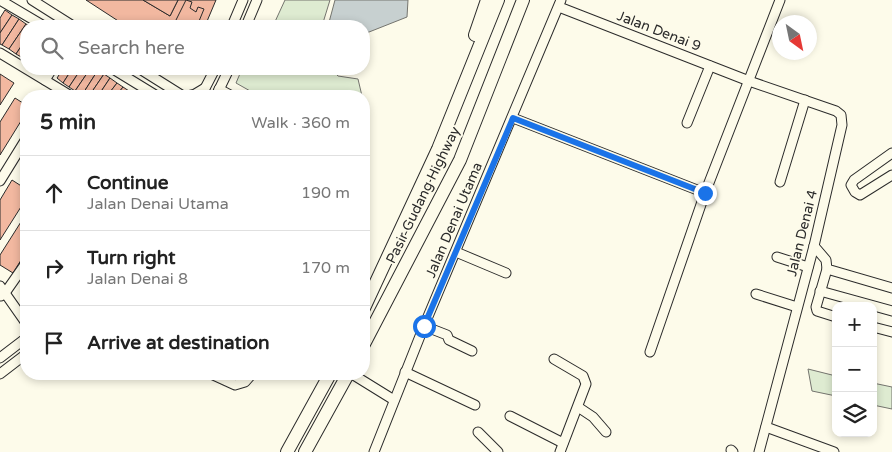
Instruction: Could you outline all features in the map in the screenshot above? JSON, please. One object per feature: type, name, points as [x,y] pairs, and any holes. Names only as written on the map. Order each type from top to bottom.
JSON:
[{"type":"highway","points":[[438,149],[487,0]]},
{"type":"highway","name":"Pasir Gudang Highway","points":[[370,295],[438,149],[498,0]]},
{"type":"highway","name":"Pasir Gudang Highway","points":[[370,332],[460,160],[523,0]]},
{"type":"highway","points":[[287,452],[327,380]]},
{"type":"highway","points":[[305,452],[347,380]]},
{"type":"street","points":[[0,0],[34,20]]},
{"type":"street","points":[[32,0],[62,20]]},
{"type":"street","points":[[235,20],[243,0]]},
{"type":"street","points":[[249,20],[257,0]]},
{"type":"street","points":[[650,352],[705,193],[780,0]]},
{"type":"street","name":"Jalan Denai 9","points":[[560,4],[749,81]]},
{"type":"street","name":"Jalan Denai Utama","points":[[375,452],[405,372],[560,4]]},
{"type":"street","points":[[0,53],[20,65]]},
{"type":"street","points":[[687,123],[710,66]]},
{"type":"street","points":[[37,75],[61,90]]},
{"type":"street","points":[[45,80],[48,75]]},
{"type":"street","points":[[123,75],[147,90]]},
{"type":"street","points":[[150,75],[173,90]]},
{"type":"street","points":[[204,90],[212,75]]},
{"type":"street","points":[[219,90],[226,75]]},
{"type":"street","name":"Jalan Denai 4","points":[[749,81],[836,111],[841,115],[842,120],[814,246],[759,452]]},
{"type":"street","points":[[780,182],[805,100]]},
{"type":"street","points":[[513,118],[705,193]]},
{"type":"street","points":[[0,181],[20,149]]},
{"type":"street","points":[[892,153],[854,180],[851,185],[855,192],[860,195],[892,175]]},
{"type":"street","points":[[814,246],[826,260],[827,269],[820,290],[816,307],[817,311],[832,316]]},
{"type":"street","points":[[456,252],[506,273]]},
{"type":"street","points":[[777,257],[808,267]]},
{"type":"street","points":[[827,269],[892,288]]},
{"type":"street","points":[[20,270],[2,292],[20,314]]},
{"type":"street","points":[[820,290],[892,311]]},
{"type":"street","points":[[756,294],[797,307]]},
{"type":"street","points":[[424,326],[447,335],[449,340],[472,351]]},
{"type":"street","points":[[877,328],[892,332]]},
{"type":"street","points":[[0,358],[20,342]]},
{"type":"street","points":[[510,416],[561,448],[586,384],[579,373],[554,358]]},
{"type":"street","points":[[0,374],[20,359]]},
{"type":"street","points":[[405,372],[475,405]]},
{"type":"street","points":[[224,380],[235,385],[247,380]]},
{"type":"street","points":[[360,380],[394,400]]},
{"type":"street","points":[[578,406],[593,417],[606,432]]},
{"type":"street","points":[[766,428],[834,452]]},
{"type":"street","points":[[478,432],[498,452]]},
{"type":"green space","points":[[285,0],[330,0],[324,20],[276,20]]},
{"type":"green space","points":[[239,75],[337,75],[358,79],[361,90],[248,90],[236,83]]},
{"type":"green space","points":[[808,369],[832,375],[832,395],[812,391]]},
{"type":"green space","points":[[877,384],[892,387],[892,409],[877,406]]},
{"type":"shaded area","points":[[335,0],[408,0],[407,17],[370,32],[370,20],[330,20]]},
{"type":"building","points":[[86,0],[143,0],[170,16],[178,0],[216,0],[208,20],[117,20]]},
{"type":"building","points":[[143,0],[178,0],[170,16]]},
{"type":"building","points":[[186,0],[192,2],[190,8],[196,12],[198,7],[204,9],[199,20],[176,20]]},
{"type":"building","points":[[5,10],[12,15],[0,33],[0,18]]},
{"type":"building","points":[[12,15],[19,19],[2,45],[0,44],[0,33]]},
{"type":"building","points":[[19,19],[20,33],[9,49],[2,45]]},
{"type":"building","points":[[20,33],[20,48],[16,54],[9,49]]},
{"type":"building","points":[[20,48],[20,56],[16,54]]},
{"type":"building","points":[[0,74],[14,83],[0,105]]},
{"type":"building","points":[[59,75],[68,75],[63,83],[57,78]]},
{"type":"building","points":[[68,75],[77,75],[69,87],[63,83]]},
{"type":"building","points":[[77,75],[86,75],[76,90],[69,87]]},
{"type":"building","points":[[86,75],[95,75],[85,90],[76,90]]},
{"type":"building","points":[[95,75],[103,75],[93,90],[85,90]]},
{"type":"building","points":[[103,75],[110,78],[102,90],[93,90]]},
{"type":"building","points":[[110,78],[117,83],[112,90],[102,90]]},
{"type":"building","points":[[117,83],[123,87],[121,90],[112,90]]},
{"type":"building","points":[[15,98],[20,101],[20,123],[0,155],[0,122]]},
{"type":"building","points":[[12,180],[20,185],[20,208],[0,240],[0,200]]},
{"type":"building","points":[[20,223],[20,262],[13,273],[0,265],[0,255]]},
{"type":"route","points":[[424,326],[513,118],[705,193]]}]
